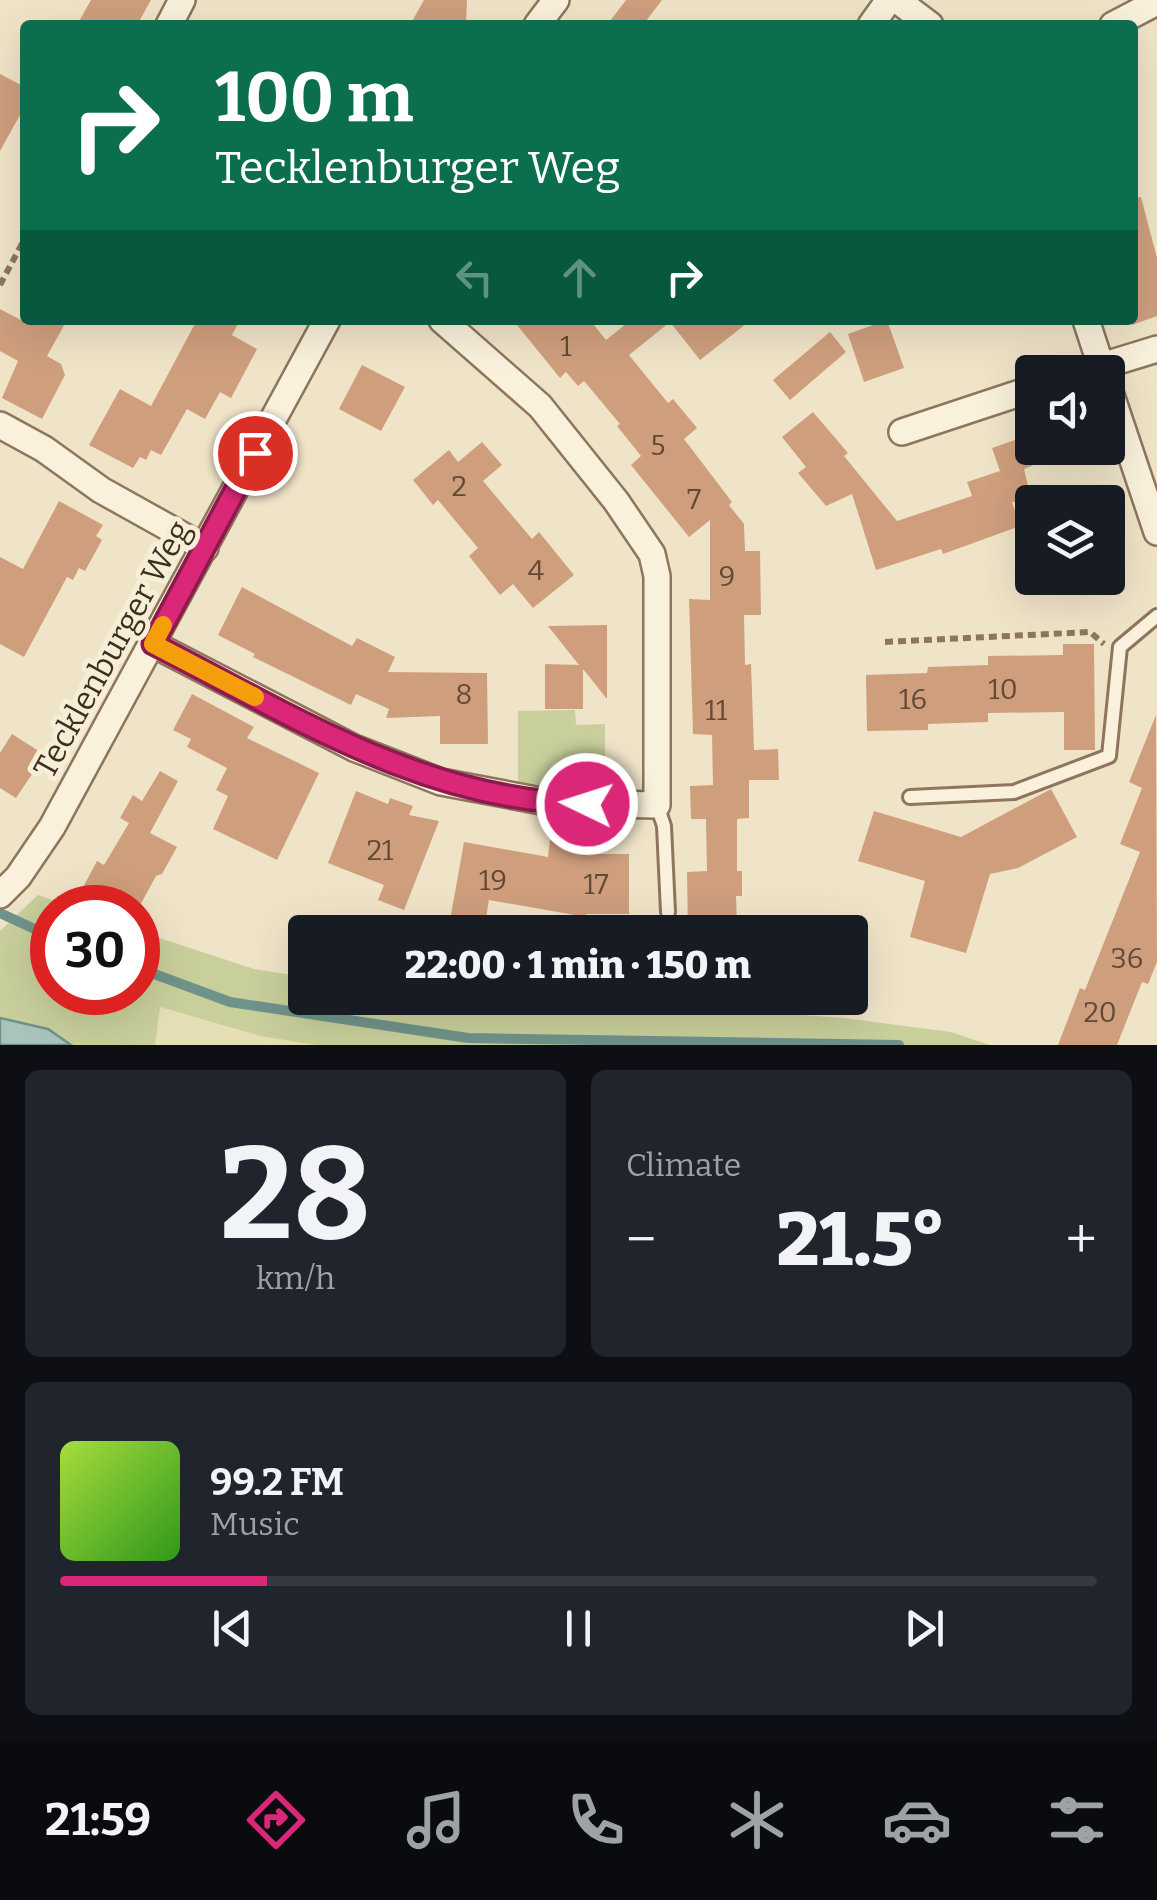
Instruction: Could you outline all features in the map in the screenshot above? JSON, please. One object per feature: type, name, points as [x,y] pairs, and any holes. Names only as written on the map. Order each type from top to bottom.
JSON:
[{"type":"street","points":[[541,20],[556,0]]},
{"type":"street","points":[[874,20],[890,0]]},
{"type":"street","points":[[897,0],[923,20]]},
{"type":"street","points":[[1123,20],[1157,2]]},
{"type":"street","name":"Tecklenburger Weg","points":[[9,886],[52,827],[323,325]]},
{"type":"street","points":[[153,644],[354,748],[441,782],[552,803],[658,805],[657,576],[652,554],[616,501],[540,406],[448,325]]},
{"type":"street","points":[[1087,325],[1094,355]]},
{"type":"street","points":[[1125,363],[1157,349]]},
{"type":"street","points":[[902,432],[1015,395]]},
{"type":"street","points":[[0,425],[44,449],[101,490],[204,548]]},
{"type":"street","points":[[1125,446],[1157,532]]},
{"type":"lane","points":[[910,797],[1014,792],[1109,756],[1120,647],[1157,616]]},
{"type":"lane","points":[[658,805],[664,826],[668,912]]},
{"type":"path","points":[[0,285],[20,247]]},
{"type":"path","points":[[884,642],[1090,632],[1100,643],[1120,647]]},
{"type":"shaded area","points":[[160,1007],[260,1036],[316,1045],[155,1045]]},
{"type":"green space","points":[[575,710],[576,725],[605,724],[605,791],[518,783],[518,711]]},
{"type":"green space","points":[[30,903],[30,1015],[159,1015],[155,1045],[71,1045],[48,1029],[0,1018],[0,931]]},
{"type":"green space","points":[[160,938],[254,969],[288,974],[288,1015],[800,1015],[951,1032],[990,1045],[316,1045],[260,1036],[160,1007]]},
{"type":"water","points":[[0,1018],[48,1029],[71,1045],[0,1045]]},
{"type":"building","points":[[91,0],[151,0],[140,20],[80,20]]},
{"type":"building","points":[[424,0],[467,0],[466,20],[413,20]]},
{"type":"building","points":[[626,0],[662,0],[647,20],[611,20]]},
{"type":"building","points":[[0,74],[20,84],[20,115],[0,151]]},
{"type":"building","points":[[1138,197],[1157,258],[1157,316],[1138,323]]},
{"type":"building","points":[[0,309],[20,319],[20,325],[64,325],[47,356],[61,364],[65,375],[42,419],[2,398],[18,361],[0,351]]},
{"type":"building","points":[[194,325],[237,325],[232,335],[257,349],[231,398],[220,392],[205,419],[187,409],[161,455],[151,450],[146,460],[140,457],[133,468],[89,445],[120,389],[151,406]]},
{"type":"building","points":[[517,325],[594,325],[606,340],[625,325],[666,325],[629,355],[668,403],[673,399],[697,428],[684,439],[744,524],[745,551],[760,551],[761,615],[744,615],[745,665],[751,664],[754,750],[778,749],[779,780],[749,780],[749,818],[737,819],[737,871],[742,871],[742,896],[736,896],[737,915],[688,915],[687,872],[707,871],[706,819],[691,819],[690,786],[713,785],[712,735],[693,734],[689,599],[710,600],[710,520],[689,537],[631,465],[641,456],[617,426],[620,424],[584,381],[578,386],[566,372],[560,378]]},
{"type":"building","points":[[672,325],[745,325],[700,360]]},
{"type":"building","points":[[873,325],[889,325],[904,368],[864,382],[848,334]]},
{"type":"building","points":[[830,332],[846,352],[790,400],[773,380]]},
{"type":"building","points":[[362,365],[405,387],[381,431],[339,409]]},
{"type":"building","points":[[813,412],[897,521],[972,496],[967,482],[1000,471],[992,448],[1015,440],[1015,465],[1032,466],[1024,469],[1028,485],[1015,485],[1015,528],[943,554],[941,549],[876,570],[852,494],[826,506],[798,473],[806,467],[782,437]]},
{"type":"building","points":[[482,442],[502,465],[483,481],[532,539],[539,532],[574,575],[533,608],[513,584],[500,595],[469,556],[478,548],[438,500],[433,505],[413,480],[449,450],[458,462]]},
{"type":"building","points":[[59,501],[103,525],[96,536],[102,540],[85,571],[79,568],[73,580],[67,577],[24,657],[0,644],[0,557],[23,569]]},
{"type":"building","points":[[242,587],[352,646],[357,638],[395,657],[388,672],[487,673],[488,744],[440,744],[440,716],[386,718],[389,709],[356,694],[351,705],[253,657],[255,654],[218,635]]},
{"type":"building","points":[[607,625],[607,699],[583,669],[583,709],[545,709],[545,664],[579,665],[548,626]]},
{"type":"building","points":[[1063,644],[1094,644],[1095,750],[1064,750],[1064,712],[988,713],[988,722],[928,724],[928,730],[867,731],[866,675],[988,665],[988,656],[1063,655]]},
{"type":"building","points":[[192,694],[254,727],[247,738],[319,773],[277,860],[213,829],[228,796],[216,790],[227,768],[187,747],[191,739],[173,730]]},
{"type":"building","points":[[1156,715],[1157,962],[1148,984],[1142,982],[1117,1045],[1058,1045],[1080,988],[1085,990],[1140,852],[1120,844],[1142,788],[1129,782]]},
{"type":"building","points":[[12,734],[45,755],[16,798],[0,788],[0,753]]},
{"type":"building","points":[[160,771],[178,781],[150,833],[177,847],[162,874],[151,885],[84,885],[97,861],[104,865],[129,823],[120,818],[133,795],[142,801]]},
{"type":"building","points":[[1051,789],[1077,837],[1018,868],[990,874],[966,953],[910,937],[925,881],[858,861],[874,811],[961,837]]},
{"type":"building","points":[[356,791],[388,804],[390,798],[413,806],[409,815],[439,821],[404,910],[378,900],[384,885],[328,863]]},
{"type":"building","points":[[550,840],[578,841],[577,854],[629,854],[629,914],[575,915],[489,900],[486,915],[451,915],[464,842],[548,857]]},
{"type":"waterway","points":[[0,913],[30,927]]},
{"type":"waterway","points":[[160,976],[230,1002],[468,1038],[899,1045]]},
{"type":"slow traffic","points":[[163,625],[153,644],[255,697]]},
{"type":"route","points":[[255,453],[153,644],[354,748],[441,782],[552,803],[587,804]]}]
